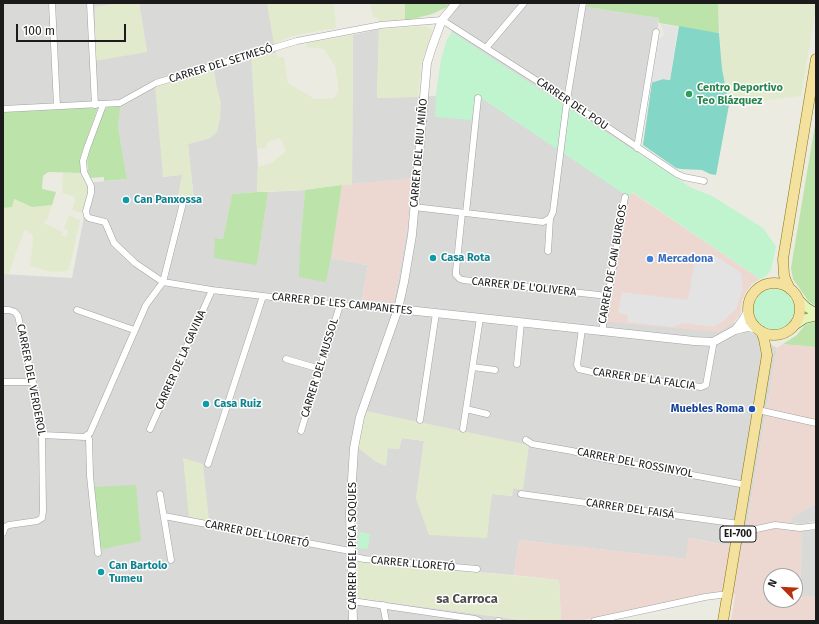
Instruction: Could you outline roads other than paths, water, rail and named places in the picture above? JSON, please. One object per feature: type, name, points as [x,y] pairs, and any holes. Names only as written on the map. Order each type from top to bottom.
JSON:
[{"type":"main road","points":[[790,289],[784,275],[783,259],[816,59]]},
{"type":"main road","points":[[749,309],[750,300],[755,292],[766,285],[776,275],[783,259]]},
{"type":"main road","points":[[766,285],[781,284],[790,289],[808,309],[816,314]]},
{"type":"main road","points":[[795,325],[799,318],[799,300]]},
{"type":"main road","name":"EI-700","points":[[749,309],[750,318],[764,339],[767,355]]},
{"type":"main road","points":[[795,325],[816,314]]},
{"type":"main road","name":"EI-700","points":[[723,621],[767,355],[774,342],[795,325]]},
{"type":"main road","points":[[759,330],[772,335],[783,334]]},
{"type":"street","points":[[52,3],[57,106]]},
{"type":"street","points":[[90,3],[95,105]]},
{"type":"street","name":"CARRER DEL RIU MIÑO","points":[[398,309],[412,235],[428,63],[442,20],[456,3]]},
{"type":"street","points":[[486,48],[524,3]]},
{"type":"street","points":[[548,251],[550,218],[553,212],[567,100],[583,3]]},
{"type":"street","name":"CARRER DEL SETMESÓ","points":[[3,109],[120,103],[156,83],[297,41],[381,25],[442,20]]},
{"type":"street","name":"CARRER DEL POU","points":[[442,20],[567,100],[677,174],[704,181]]},
{"type":"street","points":[[637,148],[656,32]]},
{"type":"street","points":[[464,213],[478,98]]},
{"type":"street","points":[[103,105],[83,161],[84,172],[91,186],[91,193],[86,212],[87,216],[89,218],[105,222],[114,244],[135,263],[163,282]]},
{"type":"street","name":"CARRER DE CAN BURGOS","points":[[602,332],[625,197]]},
{"type":"street","points":[[42,435],[85,437],[90,433],[146,305],[163,282],[183,203]]},
{"type":"street","points":[[414,207],[543,222],[550,218]]},
{"type":"street","name":"CARRER DE L'OLIVERA","points":[[464,213],[456,271],[456,275],[460,279],[608,296]]},
{"type":"street","name":"CARRER DE LES CAMPANETES","points":[[163,282],[212,290],[340,305],[398,309],[582,330],[713,342]]},
{"type":"street","name":"CARRER DE LA GAVINA","points":[[150,429],[212,290]]},
{"type":"street","points":[[208,464],[262,296]]},
{"type":"street","name":"CARRER DEL MUSSOL","points":[[301,431],[340,305]]},
{"type":"street","name":"CARRER DEL PICA SOQUES","points":[[353,621],[350,513],[354,448],[360,417],[398,309]]},
{"type":"street","points":[[735,330],[749,309]]},
{"type":"street","name":"CARRER DEL VERDEROL","points":[[3,310],[15,312],[18,316],[33,382],[42,435],[43,511],[42,518],[37,521],[9,525],[5,527],[3,533]]},
{"type":"street","points":[[77,310],[134,330]]},
{"type":"street","points":[[420,420],[436,313]]},
{"type":"street","points":[[463,429],[480,318]]},
{"type":"street","points":[[518,364],[521,323]]},
{"type":"street","points":[[713,342],[735,330],[749,327],[759,330]]},
{"type":"street","name":"CARRER DE LA FALCIA","points":[[582,330],[577,365],[579,369],[701,386],[706,385],[713,342]]},
{"type":"street","points":[[286,359],[320,369]]},
{"type":"street","points":[[473,367],[495,370]]},
{"type":"street","points":[[3,382],[33,382]]},
{"type":"street","points":[[466,409],[487,414]]},
{"type":"street","points":[[758,410],[816,423]]},
{"type":"street","points":[[87,435],[89,439],[90,476],[98,553]]},
{"type":"street","name":"CARRER DEL ROSSINYOL","points":[[526,440],[532,444],[572,451],[600,458],[746,485]]},
{"type":"street","points":[[160,494],[171,560]]},
{"type":"street","name":"CARRER DEL FAISÁ","points":[[521,494],[738,528]]},
{"type":"street","name":"CARRER DEL LLORETÓ","points":[[164,516],[350,554]]},
{"type":"street","points":[[738,528],[775,525],[800,528],[816,526]]},
{"type":"street","name":"CARRER LLORETÓ","points":[[350,554],[364,560],[477,570]]},
{"type":"street","points":[[594,621],[705,597],[728,594]]},
{"type":"street","points":[[352,601],[455,618],[475,619],[479,621]]},
{"type":"street","points":[[383,605],[386,621]]},
{"type":"place","name":"Centro Deportivo Teo Blázquez","points":[[689,94]]},
{"type":"place","name":"Can Panxossa","points":[[126,200]]},
{"type":"place","name":"Casa Rota","points":[[433,258]]},
{"type":"place","name":"Mercadona","points":[[650,259]]},
{"type":"place","name":"Casa Ruiz","points":[[206,404]]},
{"type":"place","name":"Muebles Roma","points":[[752,409]]},
{"type":"place","name":"Can Bartolo Tumeu","points":[[101,572]]},
{"type":"district","name":"sa Carroca","points":[[467,599]]}]
